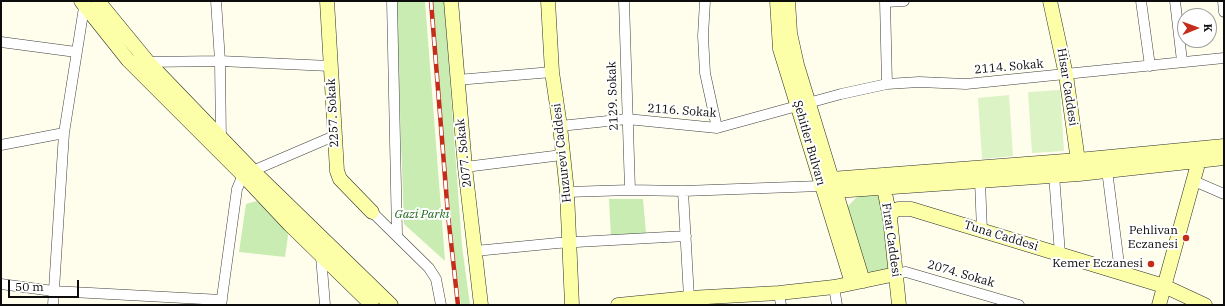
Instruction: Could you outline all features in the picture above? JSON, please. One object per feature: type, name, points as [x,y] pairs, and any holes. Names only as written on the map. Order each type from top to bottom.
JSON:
[{"type":"street","points":[[98,1],[148,62],[222,138],[247,173],[321,256],[372,305]]},
{"type":"street","points":[[216,1],[220,61],[222,138],[220,152]]},
{"type":"street","name":"2257. Sokak","points":[[327,1],[337,171],[340,179],[372,212]]},
{"type":"street","points":[[392,1],[397,234]]},
{"type":"street","name":"2077. Sokak","points":[[451,1],[465,167],[480,305]]},
{"type":"street","name":"Huzurevi Caddesi","points":[[548,1],[552,72],[560,126],[567,192],[572,305]]},
{"type":"street","name":"2129. Sokak","points":[[624,1],[630,190]]},
{"type":"street","points":[[705,1],[703,36],[704,73],[717,128]]},
{"type":"street","name":"Şehitler Bulvarı","points":[[777,1],[780,49],[804,104],[857,282]]},
{"type":"street","name":"Şehitler Bulvarı","points":[[788,1],[792,40],[804,104]]},
{"type":"street","points":[[887,84],[885,1],[904,1]]},
{"type":"street","name":"Hisar Caddesi","points":[[1050,1],[1066,75],[1079,167]]},
{"type":"street","points":[[1141,1],[1150,66]]},
{"type":"street","points":[[1175,1],[1182,61]]},
{"type":"street","points":[[1223,1],[1224,12]]},
{"type":"street","points":[[53,305],[64,133],[84,2]]},
{"type":"street","points":[[84,2],[128,60],[220,152],[247,173],[391,305]]},
{"type":"street","points":[[1,42],[76,52]]},
{"type":"street","name":"2114. Sokak","points":[[804,104],[887,84],[919,82],[966,84],[1066,75],[1182,61],[1224,58]]},
{"type":"street","points":[[128,60],[148,62],[220,61],[330,66]]},
{"type":"street","points":[[457,80],[552,72]]},
{"type":"street","name":"2116. Sokak","points":[[560,126],[627,119],[717,128],[804,104]]},
{"type":"street","points":[[1,145],[64,133]]},
{"type":"street","points":[[1,284],[53,292],[222,302],[237,189],[247,173],[334,136]]},
{"type":"street","points":[[882,181],[980,180],[1054,176],[1079,167],[1107,170],[1201,154],[1224,146]]},
{"type":"street","points":[[1159,305],[1201,154]]},
{"type":"street","points":[[567,192],[630,190],[683,191],[829,185],[1079,167],[1201,154],[1224,158]]},
{"type":"street","points":[[465,167],[562,155]]},
{"type":"street","points":[[1107,170],[1120,272]]},
{"type":"street","points":[[1054,176],[1060,254]]},
{"type":"street","points":[[980,180],[982,231]]},
{"type":"street","name":"Fırat Caddesi","points":[[882,181],[890,218],[899,305]]},
{"type":"street","points":[[1194,181],[1224,194]]},
{"type":"street","points":[[683,191],[689,298]]},
{"type":"street","name":"Tuna Caddesi","points":[[890,218],[892,212],[898,208],[911,209],[1164,286],[1205,305]]},
{"type":"street","points":[[372,212],[397,234],[429,268],[436,279],[441,305]]},
{"type":"street","points":[[475,250],[569,242],[686,236]]},
{"type":"street","points":[[321,256],[325,305]]},
{"type":"street","name":"2074. Sokak","points":[[896,274],[906,272],[1019,305]]},
{"type":"street","points":[[618,305],[661,303],[689,298],[722,301],[780,299],[834,286],[896,274]]},
{"type":"street","points":[[834,286],[837,305]]},
{"type":"green space","name":"Gazi Parkı","points":[[396,1],[425,1],[445,261],[404,224]]},
{"type":"green space","points":[[432,1],[444,1],[462,246],[470,305],[461,305],[455,263]]},
{"type":"green space","points":[[1060,90],[1064,151],[1032,153],[1028,92]]},
{"type":"green space","points":[[1009,95],[1013,156],[982,159],[978,98]]},
{"type":"green space","points":[[881,192],[889,269],[869,274],[864,273],[847,215],[848,206],[857,197]]},
{"type":"green space","points":[[609,199],[643,199],[646,233],[611,237]]},
{"type":"green space","points":[[257,201],[265,204],[287,229],[288,236],[285,257],[239,252],[246,204]]},
{"type":"railway","points":[[431,1],[448,215],[458,305]]},
{"type":"place","name":"Pehlivan Eczanesi","points":[[1186,238]]},
{"type":"place","name":"Kemer Eczanesi","points":[[1151,264]]}]
